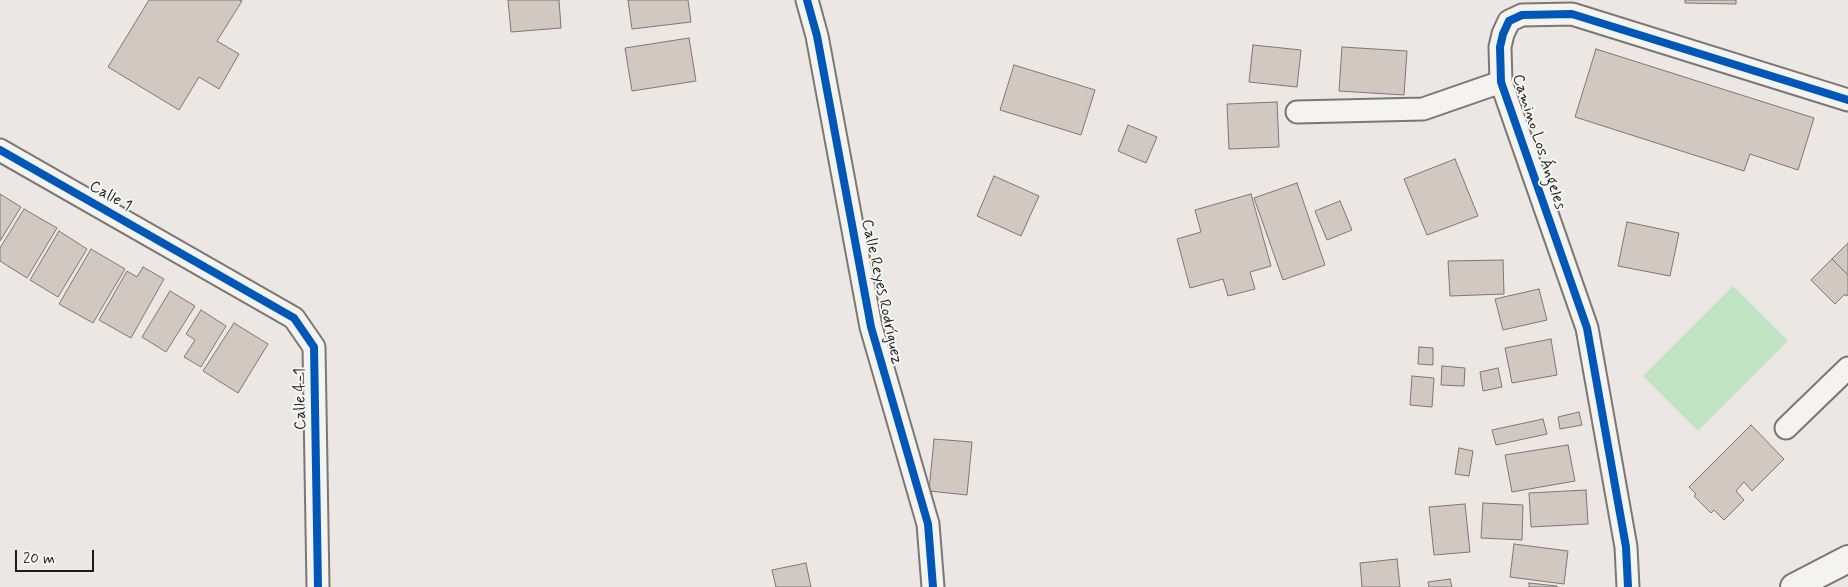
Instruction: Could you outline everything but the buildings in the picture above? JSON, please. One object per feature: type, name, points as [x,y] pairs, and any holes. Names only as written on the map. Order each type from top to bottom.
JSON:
[{"type":"street","name":"Calle Reyes Rodríguez","points":[[807,0],[816,36],[871,327],[928,524],[933,587]]},
{"type":"street","name":"Camino Los Ángeles","points":[[1628,587],[1626,547],[1587,328],[1500,82],[1500,47],[1503,34],[1509,21],[1522,15],[1572,14],[1848,100]]},
{"type":"street","points":[[1297,112],[1423,109],[1500,82]]},
{"type":"street","name":"Calle 1","points":[[0,150],[205,268]]},
{"type":"street","name":"Calle 4-1","points":[[205,268],[294,318],[314,347],[318,587]]},
{"type":"street","points":[[1786,428],[1848,368]]},
{"type":"street","points":[[1794,587],[1848,559]]},
{"type":"green space","points":[[1733,286],[1788,341],[1698,431],[1643,376]]},
{"type":"cycle path","points":[[807,0],[817,36],[871,327],[928,524],[933,587]]},
{"type":"cycle path","points":[[1628,587],[1626,547],[1587,328],[1501,82],[1500,47],[1503,34],[1509,21],[1522,15],[1572,14],[1848,100]]},
{"type":"cycle path","points":[[0,150],[294,318],[314,347],[318,587]]}]
